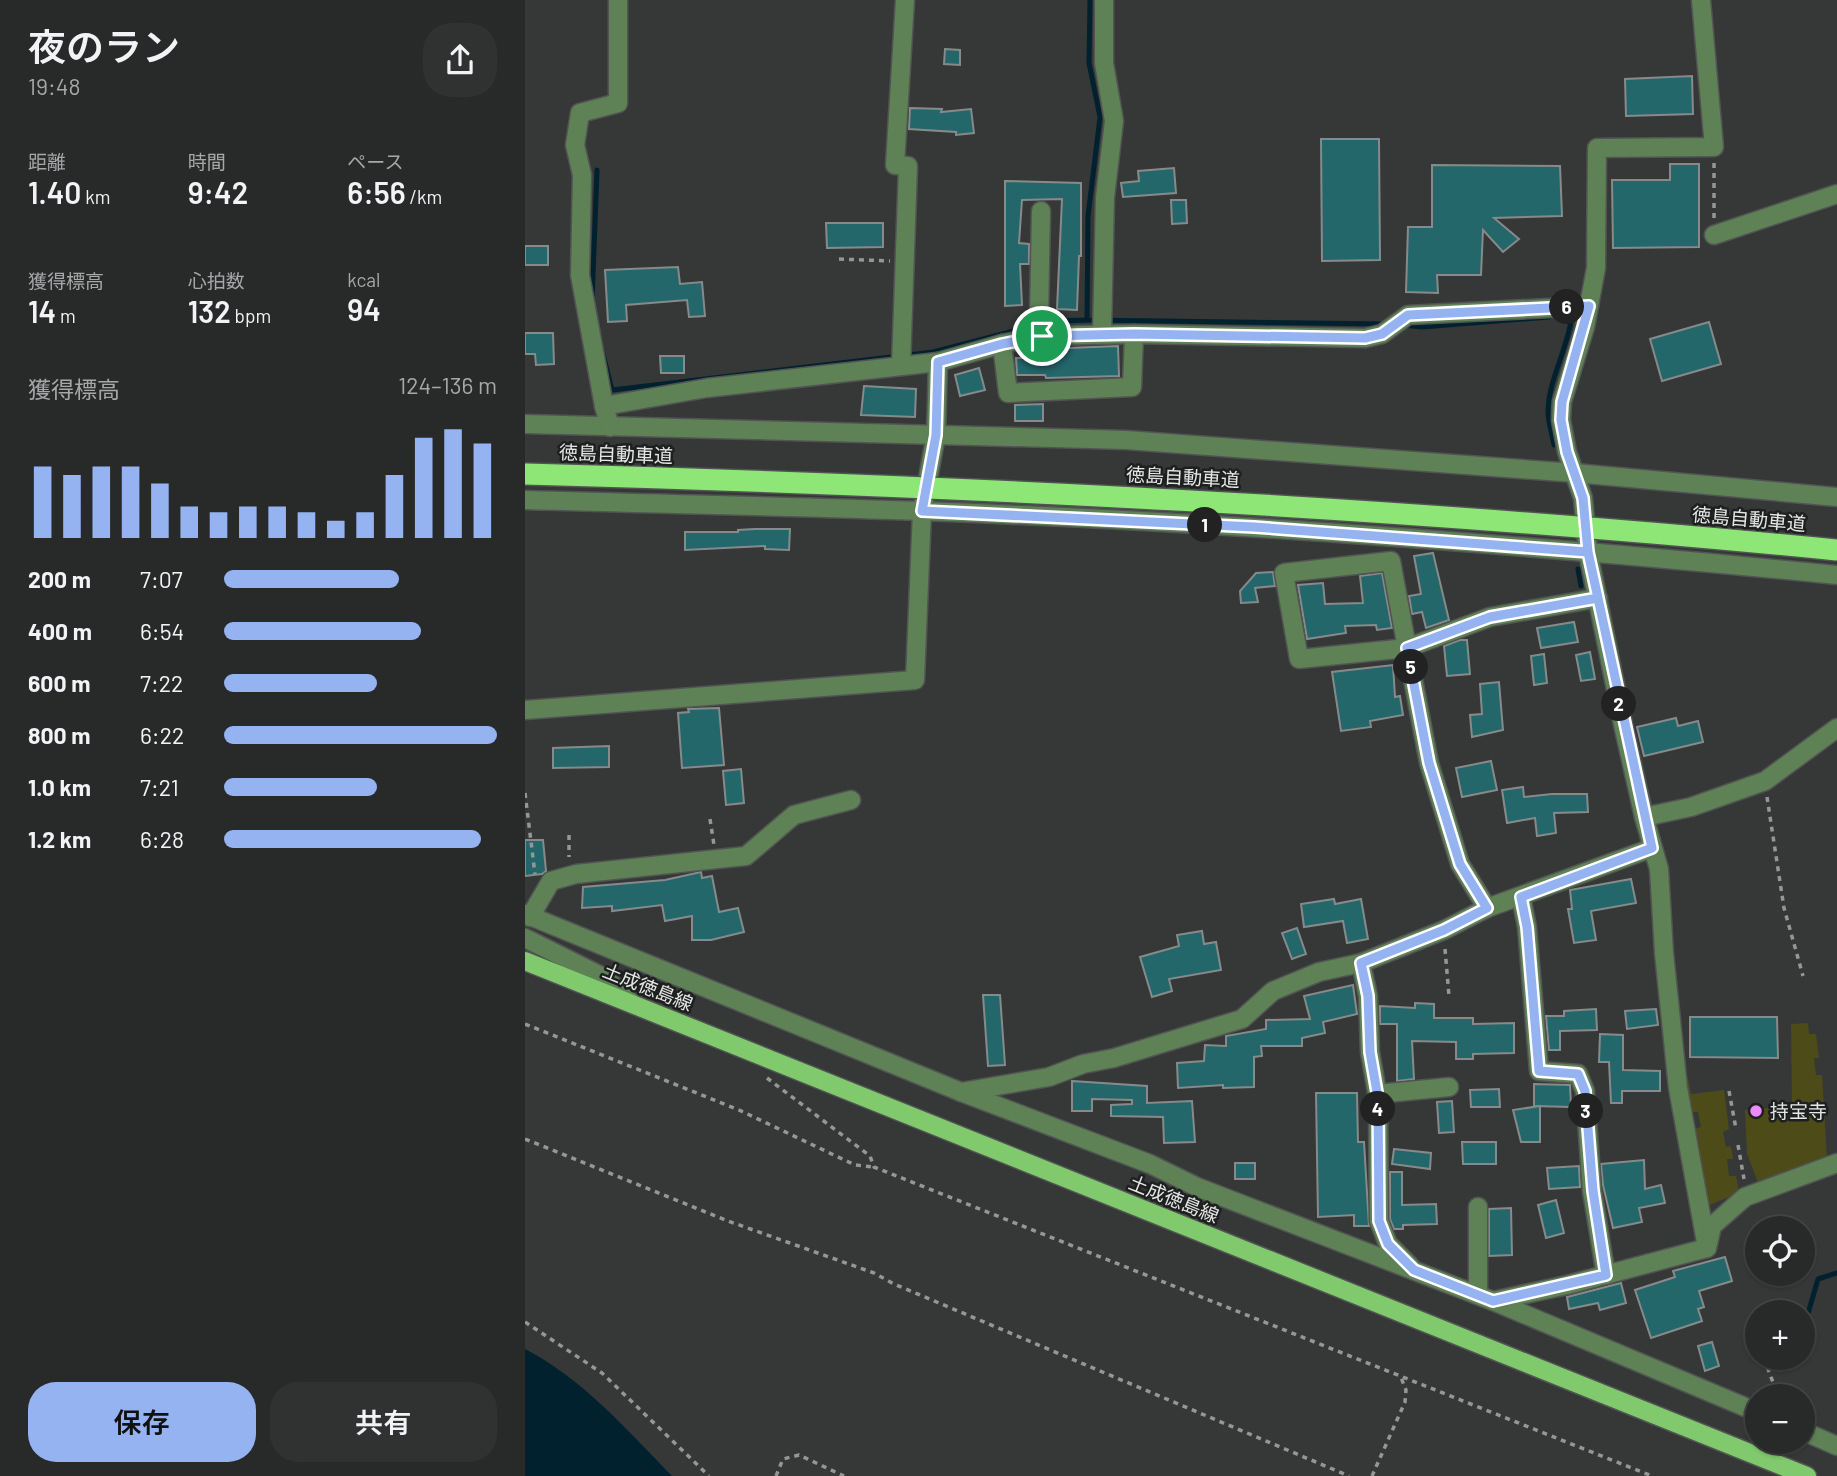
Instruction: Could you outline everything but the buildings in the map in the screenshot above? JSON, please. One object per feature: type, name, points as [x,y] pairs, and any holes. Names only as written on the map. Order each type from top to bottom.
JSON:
[{"type":"highway","name":"徳島自動車道","points":[[525,474],[1208,500],[1445,515],[1837,550]]},
{"type":"main road","name":"土成徳島線","points":[[525,961],[1807,1476]]},
{"type":"street","points":[[610,427],[580,275],[582,175],[575,145],[580,113],[618,103],[618,0]]},
{"type":"street","points":[[902,359],[908,166],[895,164],[905,0]]},
{"type":"street","points":[[1102,324],[1105,197],[1114,121],[1104,63],[1104,0]]},
{"type":"street","points":[[1701,0],[1714,147],[1597,148],[1597,268],[1562,402],[1561,420],[1567,452],[1583,498],[1588,552],[1644,817],[1660,869],[1664,953],[1678,1088],[1707,1248]]},
{"type":"street","points":[[1714,236],[1837,194]]},
{"type":"street","points":[[1040,327],[1041,211]]},
{"type":"street","points":[[604,406],[902,359],[938,362],[1002,344],[1040,327],[1102,324],[1134,334],[1365,338],[1382,334],[1408,315],[1589,306]]},
{"type":"street","points":[[1002,344],[1007,393],[1132,387],[1134,334]]},
{"type":"street","points":[[525,710],[915,680],[922,511],[936,435],[938,362]]},
{"type":"street","points":[[525,424],[1126,440],[1575,473],[1837,497]]},
{"type":"street","points":[[525,500],[922,511],[1254,527],[1588,552],[1837,575]]},
{"type":"street","points":[[1487,908],[1460,864],[1429,763],[1407,648],[1391,561],[1284,573],[1299,659],[1407,648],[1490,617],[1598,598]]},
{"type":"street","points":[[1644,817],[1691,807],[1765,781],[1837,729]]},
{"type":"street","points":[[851,800],[794,815],[746,856],[570,876],[551,881],[530,913],[961,1092],[1486,1298],[1745,1407]]},
{"type":"street","points":[[961,1092],[1049,1077],[1083,1064],[1114,1058],[1242,1019],[1273,991],[1319,972],[1361,963],[1444,930],[1487,908],[1652,848]]},
{"type":"street","points":[[1521,897],[1527,927],[1539,1071],[1578,1074],[1585,1091],[1593,1191],[1606,1275]]},
{"type":"street","points":[[525,938],[605,978],[632,1004]]},
{"type":"street","points":[[1361,963],[1368,996],[1370,1052],[1377,1094],[1379,1221],[1388,1244],[1414,1270]]},
{"type":"street","points":[[1377,1094],[1449,1087]]},
{"type":"street","points":[[1707,1248],[1712,1226],[1745,1197],[1837,1163]]},
{"type":"street","points":[[1478,1207],[1486,1298]]},
{"type":"street","points":[[1486,1298],[1606,1275],[1707,1248]]},
{"type":"street","points":[[1815,1436],[1837,1446]]},
{"type":"path","points":[[1714,147],[1714,236]]},
{"type":"path","points":[[839,259],[905,261]]},
{"type":"path","points":[[1765,781],[1784,908],[1803,976]]},
{"type":"path","points":[[525,793],[535,875],[530,913]]},
{"type":"path","points":[[569,835],[570,876]]},
{"type":"path","points":[[1444,930],[1449,996]]},
{"type":"path","points":[[525,1024],[739,1111],[855,1165],[874,1167],[1652,1476]]},
{"type":"path","points":[[760,1073],[870,1156],[874,1167]]},
{"type":"path","points":[[1729,1091],[1736,1129]]},
{"type":"path","points":[[525,1139],[728,1221],[874,1273],[894,1284],[1349,1476]]},
{"type":"path","points":[[1738,1145],[1745,1182]]},
{"type":"path","points":[[525,1322],[601,1373],[709,1476]]},
{"type":"path","points":[[1372,1476],[1405,1402],[1406,1390],[1400,1375]]},
{"type":"path","points":[[776,1476],[783,1459],[799,1455],[844,1476]]},
{"type":"shaded area","points":[[1808,1023],[1809,1034],[1816,1034],[1819,1058],[1814,1058],[1816,1075],[1822,1075],[1827,1159],[1759,1185],[1747,1154],[1745,1110],[1792,1106],[1791,1024]]},
{"type":"shaded area","points":[[1688,1078],[1691,1094],[1724,1090],[1729,1129],[1723,1132],[1726,1147],[1731,1146],[1733,1159],[1727,1159],[1729,1176],[1736,1176],[1739,1193],[1709,1205],[1691,1130],[1701,1127],[1698,1112],[1688,1112],[1683,1079]]},
{"type":"water","points":[[525,1349],[585,1390],[672,1476],[525,1476]]},
{"type":"waterway","points":[[1090,0],[1089,63],[1100,117],[1088,216],[1087,320],[1388,324]]},
{"type":"waterway","points":[[592,303],[597,170]]},
{"type":"waterway","points":[[1554,445],[1548,416],[1549,400],[1570,328],[1572,315],[1566,315]]},
{"type":"waterway","points":[[1402,325],[1422,327],[1549,317]]},
{"type":"waterway","points":[[602,350],[612,390],[933,352],[1052,321],[1087,320]]},
{"type":"waterway","points":[[1578,569],[1581,586]]},
{"type":"waterway","points":[[1812,1300],[1818,1279],[1837,1273]]},
{"type":"place","name":"持宝寺","points":[[1756,1111]]},
{"type":"route","points":[[1042,336],[938,362],[936,435],[922,511],[1254,527],[1588,552],[1598,598],[1624,729],[1652,848],[1521,897],[1527,927],[1539,1071],[1578,1074],[1585,1091],[1593,1191],[1606,1275],[1493,1301],[1414,1270],[1388,1244],[1379,1221],[1378,1098],[1370,1052],[1368,996],[1361,963],[1444,930],[1487,908],[1460,864],[1429,763],[1407,648],[1490,617],[1598,598],[1588,552],[1583,498],[1567,452],[1561,420],[1562,402],[1589,306],[1408,315],[1382,334],[1365,338],[1236,334],[1042,336]]}]
